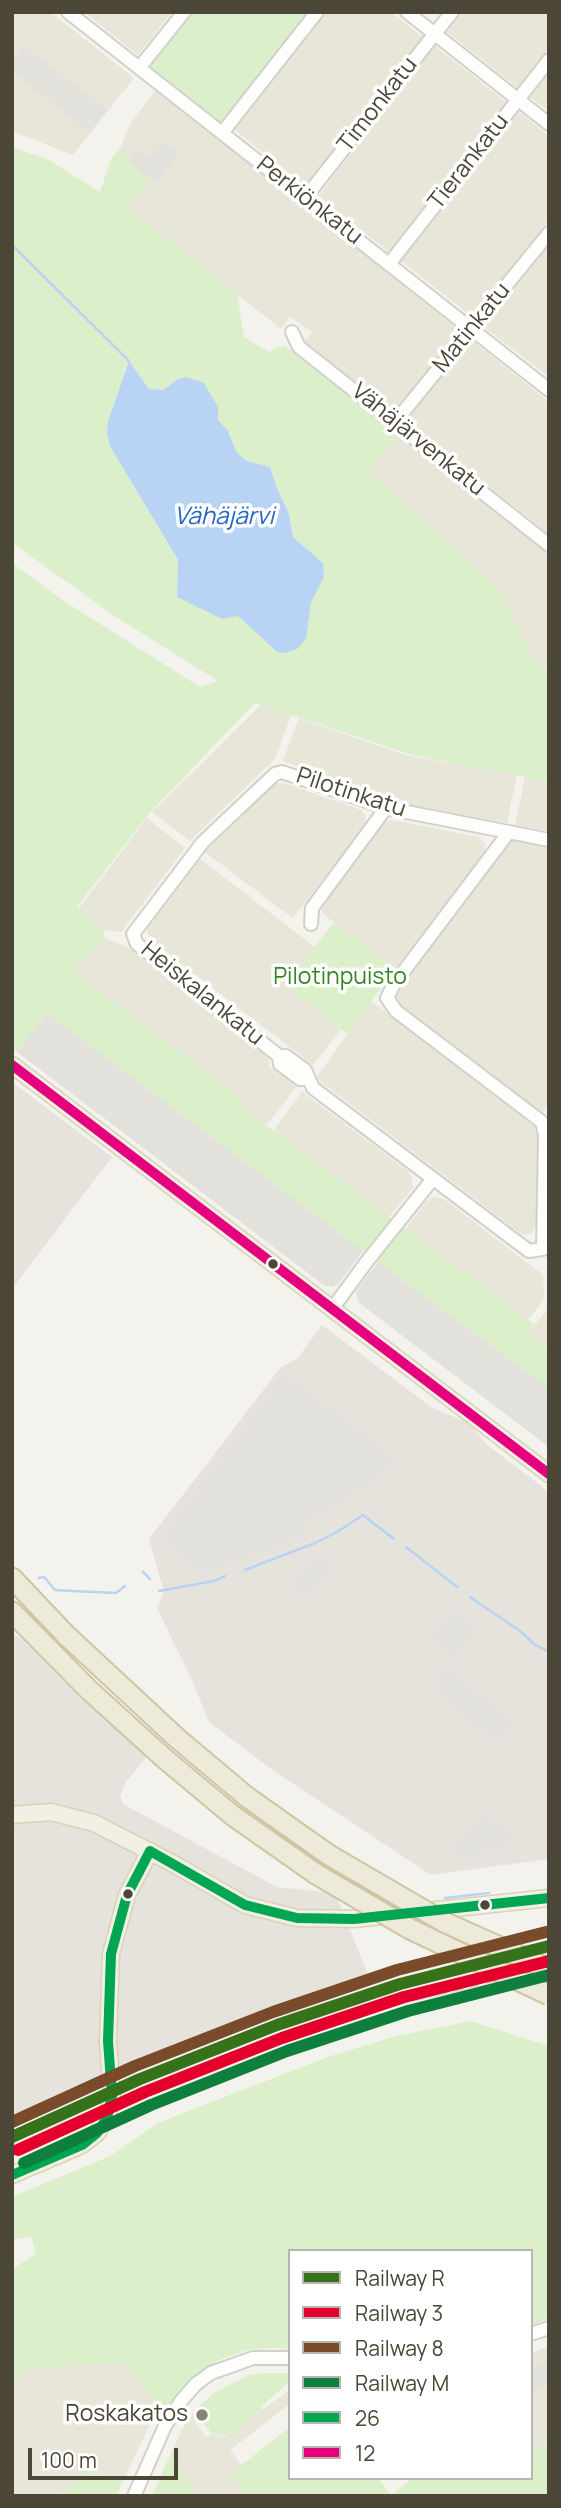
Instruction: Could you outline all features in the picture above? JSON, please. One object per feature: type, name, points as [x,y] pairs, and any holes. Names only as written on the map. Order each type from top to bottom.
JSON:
[{"type":"highway","points":[[12,1578],[66,1635],[178,1739],[247,1797],[330,1855],[444,1922],[549,1969]]},
{"type":"highway","points":[[12,1612],[90,1691],[232,1815],[367,1906],[452,1951],[549,1995]]},
{"type":"main road","points":[[12,1065],[549,1474]]},
{"type":"main road","points":[[12,1815],[51,1812],[75,1817],[113,1831],[245,1905],[297,1918],[354,1919],[549,1898]]},
{"type":"main road","points":[[12,2175],[82,2145],[97,2133],[107,2118],[112,2096],[108,2042],[111,1954],[127,1895],[150,1851]]},
{"type":"street","name":"Perkiönkatu","points":[[68,12],[549,390]]},
{"type":"street","points":[[140,67],[184,12]]},
{"type":"street","points":[[222,133],[317,12]]},
{"type":"street","points":[[407,12],[549,124]]},
{"type":"street","name":"Timonkatu","points":[[305,198],[452,12]]},
{"type":"street","name":"Tierankatu","points":[[389,264],[549,60]]},
{"type":"street","name":"Matinkatu","points":[[396,422],[549,233]]},
{"type":"street","name":"Vähäjärvenkatu","points":[[292,332],[299,346],[549,545]]},
{"type":"street","name":"Pilotinkatu","points":[[136,929],[203,842],[275,774],[289,773],[386,808],[549,840]]},
{"type":"street","points":[[310,924],[312,908],[386,808]]},
{"type":"street","name":"Heiskalankatu","points":[[136,929],[133,934],[137,944],[279,1056],[286,1056],[305,1070],[313,1087],[432,1180],[529,1251],[543,1248],[545,1136],[542,1122],[396,1011],[387,998],[394,984],[509,832]]},
{"type":"street","points":[[332,1309],[432,1180]]},
{"type":"street","points":[[134,2496],[165,2426],[196,2384],[211,2373],[253,2358],[288,2358]]},
{"type":"shaded area","points":[[12,12],[50,12],[134,78],[73,155],[12,131]]},
{"type":"shaded area","points":[[84,12],[172,12],[138,55]]},
{"type":"shaded area","points":[[327,12],[391,12],[423,37],[306,187],[235,130]]},
{"type":"shaded area","points":[[462,12],[549,12],[549,48],[518,88],[447,32]]},
{"type":"shaded area","points":[[24,46],[107,109],[90,132],[12,72],[12,62]]},
{"type":"shaded area","points":[[435,46],[507,103],[389,252],[318,196]]},
{"type":"shaded area","points":[[549,73],[549,112],[530,97]]},
{"type":"shaded area","points":[[157,89],[549,402],[549,534],[305,342],[312,332],[290,317],[281,329],[127,208],[151,176],[119,151],[131,122]]},
{"type":"shaded area","points":[[519,112],[549,136],[549,220],[472,317],[401,261]]},
{"type":"shaded area","points":[[165,141],[179,151],[158,180],[147,177],[130,162],[138,150],[151,157]]},
{"type":"shaded area","points":[[549,245],[549,377],[484,327]]},
{"type":"shaded area","points":[[399,433],[549,551],[549,668],[534,662],[501,590],[367,472]]},
{"type":"shaded area","points":[[263,703],[291,715],[275,759],[190,841],[152,812]]},
{"type":"shaded area","points":[[299,718],[405,755],[517,775],[507,823],[393,802],[283,761]]},
{"type":"shaded area","points":[[525,777],[549,782],[549,831],[515,825]]},
{"type":"shaded area","points":[[284,783],[361,810],[366,824],[293,918],[205,852],[275,784]]},
{"type":"shaded area","points":[[147,818],[185,848],[121,932],[103,930],[77,911]]},
{"type":"shaded area","points":[[392,820],[479,837],[485,843],[485,852],[395,969],[323,914],[321,906],[385,822]]},
{"type":"shaded area","points":[[518,839],[549,845],[549,1104],[541,1115],[399,1007],[394,995],[508,843]]},
{"type":"shaded area","points":[[200,859],[315,947],[285,985],[341,1029],[313,1065],[149,939],[147,929]]},
{"type":"shaded area","points":[[105,938],[129,948],[269,1057],[269,1066],[296,1087],[266,1126],[240,1106],[244,1100],[73,972]]},
{"type":"shaded area","points":[[371,1001],[539,1130],[537,1224],[531,1234],[521,1234],[316,1078]]},
{"type":"shaded area","points":[[47,1013],[363,1251],[338,1284],[325,1286],[17,1052]]},
{"type":"shaded area","points":[[12,1082],[112,1157],[12,1289]]},
{"type":"shaded area","points":[[302,1092],[409,1172],[413,1188],[389,1217],[273,1131]]},
{"type":"shaded area","points":[[434,1197],[444,1199],[543,1275],[544,1299],[528,1320],[406,1229],[426,1201]]},
{"type":"shaded area","points":[[378,1262],[549,1388],[549,1447],[358,1302],[356,1291]]},
{"type":"shaded area","points":[[549,1307],[549,1349],[528,1333]]},
{"type":"shaded area","points":[[322,1325],[431,1407],[470,1424],[486,1444],[549,1492],[549,1859],[431,1875],[271,1769],[209,1722],[157,1608],[164,1592],[149,1539],[281,1367],[297,1359]]},
{"type":"shaded area","points":[[284,1374],[390,1454],[393,1465],[340,1503],[325,1512],[319,1511],[298,1539],[240,1560],[205,1570],[198,1568],[161,1537]]},
{"type":"shaded area","points":[[321,1554],[334,1564],[305,1601],[298,1594],[295,1578]]},
{"type":"shaded area","points":[[454,1608],[477,1627],[453,1656],[430,1638]]},
{"type":"shaded area","points":[[12,1634],[20,1638],[149,1754],[125,1783],[120,1796],[123,1804],[277,1887],[335,1893],[369,1977],[134,2063],[56,2099],[12,2115]]},
{"type":"shaded area","points":[[445,1666],[515,1723],[498,1744],[437,1695],[435,1679]]},
{"type":"shaded area","points":[[483,1812],[512,1836],[500,1850],[468,1856],[456,1855],[454,1849]]},
{"type":"shaded area","points":[[549,2346],[549,2439],[537,2450],[533,2445],[533,2352]]},
{"type":"shaded area","points":[[549,2358],[549,2380],[533,2392],[533,2370]]},
{"type":"shaded area","points":[[127,2362],[161,2413],[152,2420],[123,2481],[93,2470],[59,2496],[12,2496],[12,2381],[29,2369]]},
{"type":"shaded area","points":[[288,2391],[288,2406],[230,2450],[241,2465],[230,2474],[247,2496],[199,2496],[170,2455],[183,2428],[195,2411],[194,2421],[206,2437],[212,2434],[227,2437],[247,2421],[249,2416],[252,2417]]},
{"type":"green space","points":[[192,12],[312,12],[224,126],[149,67]]},
{"type":"green space","points":[[12,147],[47,159],[100,192],[111,159],[119,150],[151,176],[128,208],[237,294],[244,337],[269,352],[284,345],[399,433],[368,472],[501,590],[534,662],[549,668],[549,782],[412,755],[255,703],[148,815],[77,907],[103,930],[105,938],[73,972],[244,1100],[240,1106],[534,1324],[528,1333],[549,1349],[549,1388],[47,1013],[17,1052],[12,1048],[12,692],[15,688],[12,686],[12,563],[61,599],[200,687],[218,681],[116,617],[12,543]],"holes":[[[129,361],[149,389],[164,390],[172,383],[218,407],[218,420],[228,431],[237,453],[247,461],[270,467],[289,514],[293,537],[323,563],[324,577],[311,603],[306,639],[277,652],[238,616],[177,597],[178,561],[111,448],[108,421]]]},
{"type":"green space","name":"Pilotinpuisto","points":[[334,922],[395,969],[347,1034],[285,985]]},
{"type":"green space","points":[[471,2021],[549,2046],[549,2318],[533,2325],[533,2249],[288,2249],[288,2350],[247,2350],[219,2360],[190,2381],[161,2413],[126,2362],[29,2369],[12,2381],[12,2269],[36,2254],[31,2236],[12,2240],[12,2197],[110,2156],[160,2122],[328,2057],[396,2036]]},
{"type":"green space","points":[[288,2373],[288,2383],[261,2407],[262,2410],[249,2416],[248,2420],[229,2436],[212,2434],[201,2420],[194,2422],[196,2419],[209,2418],[208,2410],[195,2411],[212,2394],[249,2375]]},
{"type":"green space","points":[[288,2429],[288,2480],[380,2480],[391,2495],[410,2480],[533,2480],[533,2445],[537,2450],[549,2439],[549,2496],[247,2496],[230,2474]]},
{"type":"green space","points":[[170,2455],[199,2496],[152,2496]]},
{"type":"green space","points":[[93,2470],[123,2481],[117,2496],[59,2496]]},
{"type":"water","name":"Vähäjärvi","points":[[129,361],[149,389],[163,390],[178,379],[186,377],[204,383],[218,407],[218,420],[228,431],[237,453],[247,461],[270,467],[289,514],[293,537],[323,563],[324,577],[311,603],[306,639],[297,649],[277,652],[238,616],[222,619],[177,597],[178,560],[111,448],[107,434],[108,421]]},
{"type":"waterway","points":[[12,245],[129,361]]},
{"type":"waterway","points":[[245,1570],[315,1543],[363,1515],[394,1539]]},
{"type":"waterway","points":[[406,1547],[457,1587]]},
{"type":"waterway","points":[[143,1572],[150,1579]]},
{"type":"waterway","points":[[159,1591],[214,1581],[225,1576]]},
{"type":"waterway","points":[[39,1578],[44,1577],[55,1590],[116,1593],[125,1586]]},
{"type":"waterway","points":[[470,1597],[549,1652]]},
{"type":"waterway","points":[[445,1898],[489,1893]]},
{"type":"railway","points":[[12,2148],[189,2070],[280,2036],[368,2009],[549,1969]]},
{"type":"rail line","name":"8","points":[[12,2122],[135,2066],[273,2012],[397,1970],[546,1932]]},
{"type":"rail line","name":"R","points":[[12,2137],[140,2079],[277,2025],[400,1984],[549,1946]]},
{"type":"rail line","name":"3","points":[[18,2150],[145,2092],[282,2038],[404,1997],[549,1961]]},
{"type":"rail line","name":"M","points":[[24,2163],[151,2105],[287,2051],[408,2011],[549,1975]]},
{"type":"transit line","name":"12","points":[[12,1065],[549,1474]]},
{"type":"transit line","name":"26","points":[[150,1851],[245,1905],[297,1918],[354,1919],[549,1898]]},
{"type":"transit line","name":"26","points":[[12,2175],[82,2145],[97,2133],[107,2118],[112,2096],[108,2041],[111,1954],[127,1895],[150,1851]]},
{"type":"place","name":"Roskakatos","points":[[202,2415]]}]
